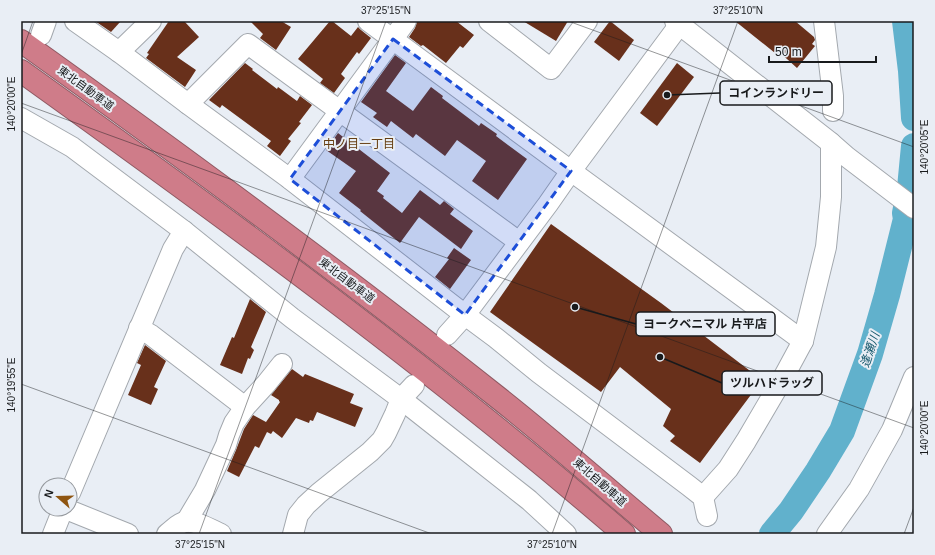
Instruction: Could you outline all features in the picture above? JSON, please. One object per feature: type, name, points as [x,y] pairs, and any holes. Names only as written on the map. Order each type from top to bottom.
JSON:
[{"type":"highway","name":"東北自動車道","points":[[36,32],[152,135],[391,314],[497,397],[661,534]]},
{"type":"highway","points":[[21,71],[377,333],[545,467],[624,534]]},
{"type":"street","points":[[75,21],[290,179],[539,373],[689,486],[705,506],[746,441],[783,378],[803,340],[826,247],[831,197],[831,143]]},
{"type":"street","points":[[119,52],[151,21]]},
{"type":"street","points":[[368,21],[803,340]]},
{"type":"street","points":[[290,179],[406,21]]},
{"type":"street","points":[[489,21],[551,69],[587,21]]},
{"type":"street","points":[[824,21],[833,96],[833,111]]},
{"type":"street","points":[[447,335],[465,315],[548,204],[678,23],[914,208]]},
{"type":"street","points":[[188,104],[248,44],[519,242]]},
{"type":"street","points":[[21,118],[72,147],[184,231],[292,318],[407,392],[566,534]]},
{"type":"street","points":[[77,477],[173,249],[184,231]]},
{"type":"street","points":[[139,328],[151,335],[245,407]]},
{"type":"street","points":[[186,522],[204,490],[226,445],[234,423],[245,407],[282,364]]},
{"type":"street","points":[[827,534],[859,489],[892,430],[914,377]]},
{"type":"street","points":[[293,534],[298,515],[306,505],[370,452],[382,440],[407,392]]},
{"type":"street","points":[[78,514],[128,534]]},
{"type":"street","points":[[53,534],[60,517]]},
{"type":"street","points":[[167,534],[177,525],[186,522],[194,523],[221,534]]},
{"type":"highlighted area","points":[[393,39],[571,171],[465,315],[290,179]]},
{"type":"building","points":[[95,21],[121,21],[111,32]]},
{"type":"building","points":[[169,21],[184,21],[199,37],[177,57],[196,70],[185,87],[146,58],[149,54],[147,53]]},
{"type":"building","points":[[250,21],[281,21],[291,27],[276,50],[260,38],[263,34]]},
{"type":"building","points":[[330,21],[351,36],[358,27],[371,38],[359,54],[357,52],[341,74],[345,78],[334,93],[320,83],[323,79],[298,59]]},
{"type":"building","points":[[417,21],[456,21],[474,35],[463,48],[460,46],[446,63],[423,45],[421,46],[409,37],[415,28]]},
{"type":"building","points":[[523,21],[568,21],[556,41]]},
{"type":"building","points":[[610,21],[634,40],[619,61],[594,42]]},
{"type":"building","points":[[735,21],[795,21],[814,37],[815,40],[812,44],[815,46],[797,68],[777,50],[775,53]]},
{"type":"building","points":[[395,55],[406,63],[386,91],[413,111],[431,87],[443,96],[442,98],[479,126],[481,123],[527,159],[498,200],[472,181],[486,161],[457,140],[445,156],[416,134],[413,138],[391,121],[387,127],[373,117],[377,113],[361,102]]},
{"type":"building","points":[[245,63],[277,89],[278,87],[297,101],[300,96],[312,105],[299,122],[301,123],[288,139],[291,141],[280,156],[267,146],[271,141],[222,105],[220,108],[209,100]]},
{"type":"building","points":[[677,63],[694,77],[657,126],[640,113]]},
{"type":"building","points":[[338,133],[390,173],[377,191],[384,196],[383,198],[402,213],[420,190],[440,205],[444,201],[454,209],[450,214],[473,231],[461,249],[419,217],[400,243],[339,193],[356,171],[326,150]]},
{"type":"building","points":[[551,224],[661,303],[762,380],[700,463],[670,441],[675,436],[663,426],[671,409],[620,367],[601,392],[490,312]]},
{"type":"building","points":[[454,248],[471,260],[450,289],[435,277],[449,259],[447,258]]},
{"type":"building","points":[[250,299],[266,312],[251,347],[254,350],[250,359],[248,358],[242,374],[220,365],[232,337],[234,338]]},
{"type":"building","points":[[145,345],[166,361],[154,387],[158,389],[151,405],[128,395],[141,365],[137,363]]},
{"type":"building","points":[[292,369],[303,377],[305,374],[354,394],[350,403],[363,408],[355,427],[317,412],[313,421],[310,420],[309,423],[296,418],[282,438],[273,431],[271,434],[267,432],[259,448],[255,446],[239,477],[227,471],[244,429],[253,415],[266,422],[280,402],[271,395]]},
{"type":"waterway","name":"逢瀬川","points":[[905,21],[911,71],[914,118]]},
{"type":"waterway","name":"逢瀬川","points":[[772,534],[791,511],[818,471],[842,431],[870,354],[887,295],[906,219],[905,213],[910,188],[914,146]]},
{"type":"place","name":"コインランドリー","points":[[667,95]]},
{"type":"place","name":"ヨークベニマル 片平店","points":[[575,307]]},
{"type":"place","name":"ツルハドラッグ","points":[[660,357]]},
{"type":"district","name":"中ノ目一丁目","points":[[359,144]]}]
